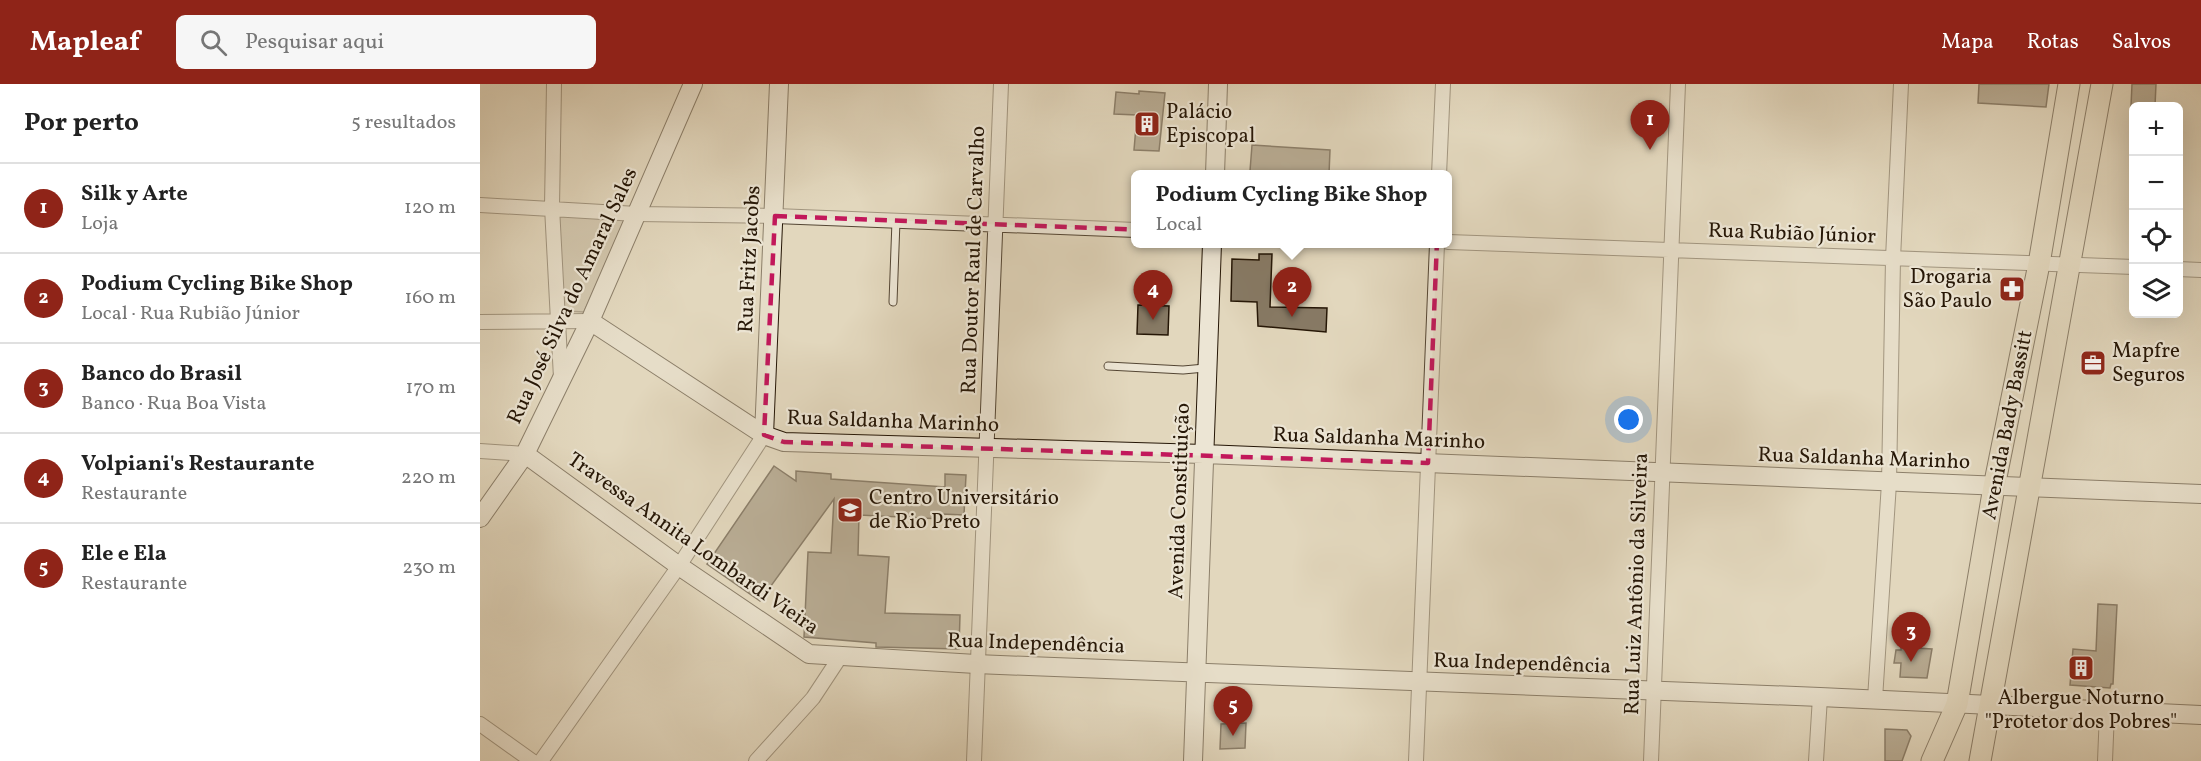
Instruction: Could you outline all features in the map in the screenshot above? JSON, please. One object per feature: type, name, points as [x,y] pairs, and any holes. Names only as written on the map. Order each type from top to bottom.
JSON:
[{"type":"main road","name":"Avenida Bady Bassitt","points":[[1932,761],[1957,704],[1994,487],[2039,264],[2069,84]]},
{"type":"main road","name":"Avenida Bady Bassitt","points":[[1980,761],[2102,84]]},
{"type":"street","points":[[554,84],[552,207],[561,378]]},
{"type":"street","name":"Rua José Silva do Amaral Sales","points":[[480,518],[525,454],[590,321],[693,84]]},
{"type":"street","name":"Rua Fritz Jacobs","points":[[764,435],[779,84]]},
{"type":"street","name":"Rua Doutor Raul de Carvalho","points":[[974,761],[976,664],[997,225],[1001,84]]},
{"type":"street","points":[[1215,170],[1218,84]]},
{"type":"street","points":[[1439,170],[1443,84]]},
{"type":"street","name":"Rua Luiz Antônio da Silveira","points":[[1651,761],[1678,84]]},
{"type":"street","points":[[1875,699],[1889,483],[1893,259],[1901,84]]},
{"type":"street","points":[[480,205],[552,207],[637,214],[775,216],[1131,230]]},
{"type":"street","name":"Rua Rubião Júnior","points":[[1452,242],[2129,267]]},
{"type":"street","name":"Avenida Constituição","points":[[1193,761],[1212,248]]},
{"type":"street","points":[[1416,761],[1437,248]]},
{"type":"street","points":[[2183,269],[2201,270]]},
{"type":"street","points":[[480,322],[590,321]]},
{"type":"street","name":"Rua Saldanha Marinho","points":[[590,321],[764,435],[784,442],[1204,454],[2030,489],[2201,494]]},
{"type":"street","points":[[542,761],[679,566],[764,435]]},
{"type":"street","points":[[480,451],[525,454]]},
{"type":"street","name":"Travessa Annita Lombardi Vieira","points":[[525,454],[679,566],[809,654],[840,657]]},
{"type":"street","points":[[756,761],[813,698],[840,657]]},
{"type":"street","name":"Rua Independência","points":[[840,657],[1654,692],[1875,699],[2201,715]]},
{"type":"street","points":[[1816,761],[1820,697]]},
{"type":"street","points":[[2105,761],[2107,712]]},
{"type":"street","points":[[480,724],[532,761]]},
{"type":"lane","points":[[893,302],[896,221]]},
{"type":"lane","points":[[1108,366],[1183,370],[1208,368]]},
{"type":"highlighted area","points":[[775,216],[1437,241],[1428,463],[784,442],[764,435]]},
{"type":"shaded area","points":[[557,212],[626,218],[584,312],[564,311]]},
{"type":"building","points":[[1979,84],[2049,84],[2046,107],[1978,103]]},
{"type":"building","points":[[2132,84],[2156,84],[2155,102],[2131,102]]},
{"type":"building","name":"Palácio Episcopal","points":[[1139,91],[1165,93],[1159,151],[1134,150],[1137,115],[1114,114],[1116,92],[1139,94]]},
{"type":"building","points":[[1252,145],[1330,150],[1329,170],[1250,170]]},
{"type":"building","points":[[1259,254],[1272,254],[1270,307],[1327,308],[1326,332],[1258,326],[1257,302],[1231,301],[1232,259],[1259,260]]},
{"type":"building","points":[[1138,305],[1169,306],[1168,335],[1137,334]]},
{"type":"building","points":[[774,466],[796,481],[796,471],[831,474],[831,479],[945,487],[945,474],[966,475],[964,515],[943,514],[942,519],[859,515],[858,555],[889,557],[885,613],[960,615],[959,649],[876,647],[876,643],[804,637],[808,552],[831,553],[834,499],[760,601],[707,564]]},
{"type":"building","points":[[2098,604],[2117,605],[2113,684],[2110,688],[2070,685],[2073,649],[2096,651]]},
{"type":"building","points":[[1901,647],[1932,649],[1927,678],[1900,677],[1901,663],[1894,663],[1896,650],[1901,650]]},
{"type":"building","points":[[1246,723],[1245,748],[1220,749],[1221,724]]},
{"type":"building","points":[[1885,729],[1907,730],[1911,736],[1902,761],[1885,761]]},
{"type":"place","name":"Palácio Episcopal","points":[[1147,124]]},
{"type":"place","name":"Silk y Arte","points":[[1650,150]]},
{"type":"place","name":"Drogaria São Paulo","points":[[2012,289]]},
{"type":"place","name":"Podium Cycling Bike Shop","points":[[1292,317]]},
{"type":"place","name":"Volpiani's Restaurante","points":[[1153,320]]},
{"type":"place","name":"Mapfre Seguros","points":[[2093,363]]},
{"type":"place","name":"Centro Universitário de Rio Preto","points":[[850,510]]},
{"type":"place","name":"Banco do Brasil","points":[[1911,662]]},
{"type":"place","name":"Albergue Noturno \"Protetor dos Pobres\"","points":[[2081,668]]},
{"type":"place","name":"Ele e Ela","points":[[1233,736]]}]
